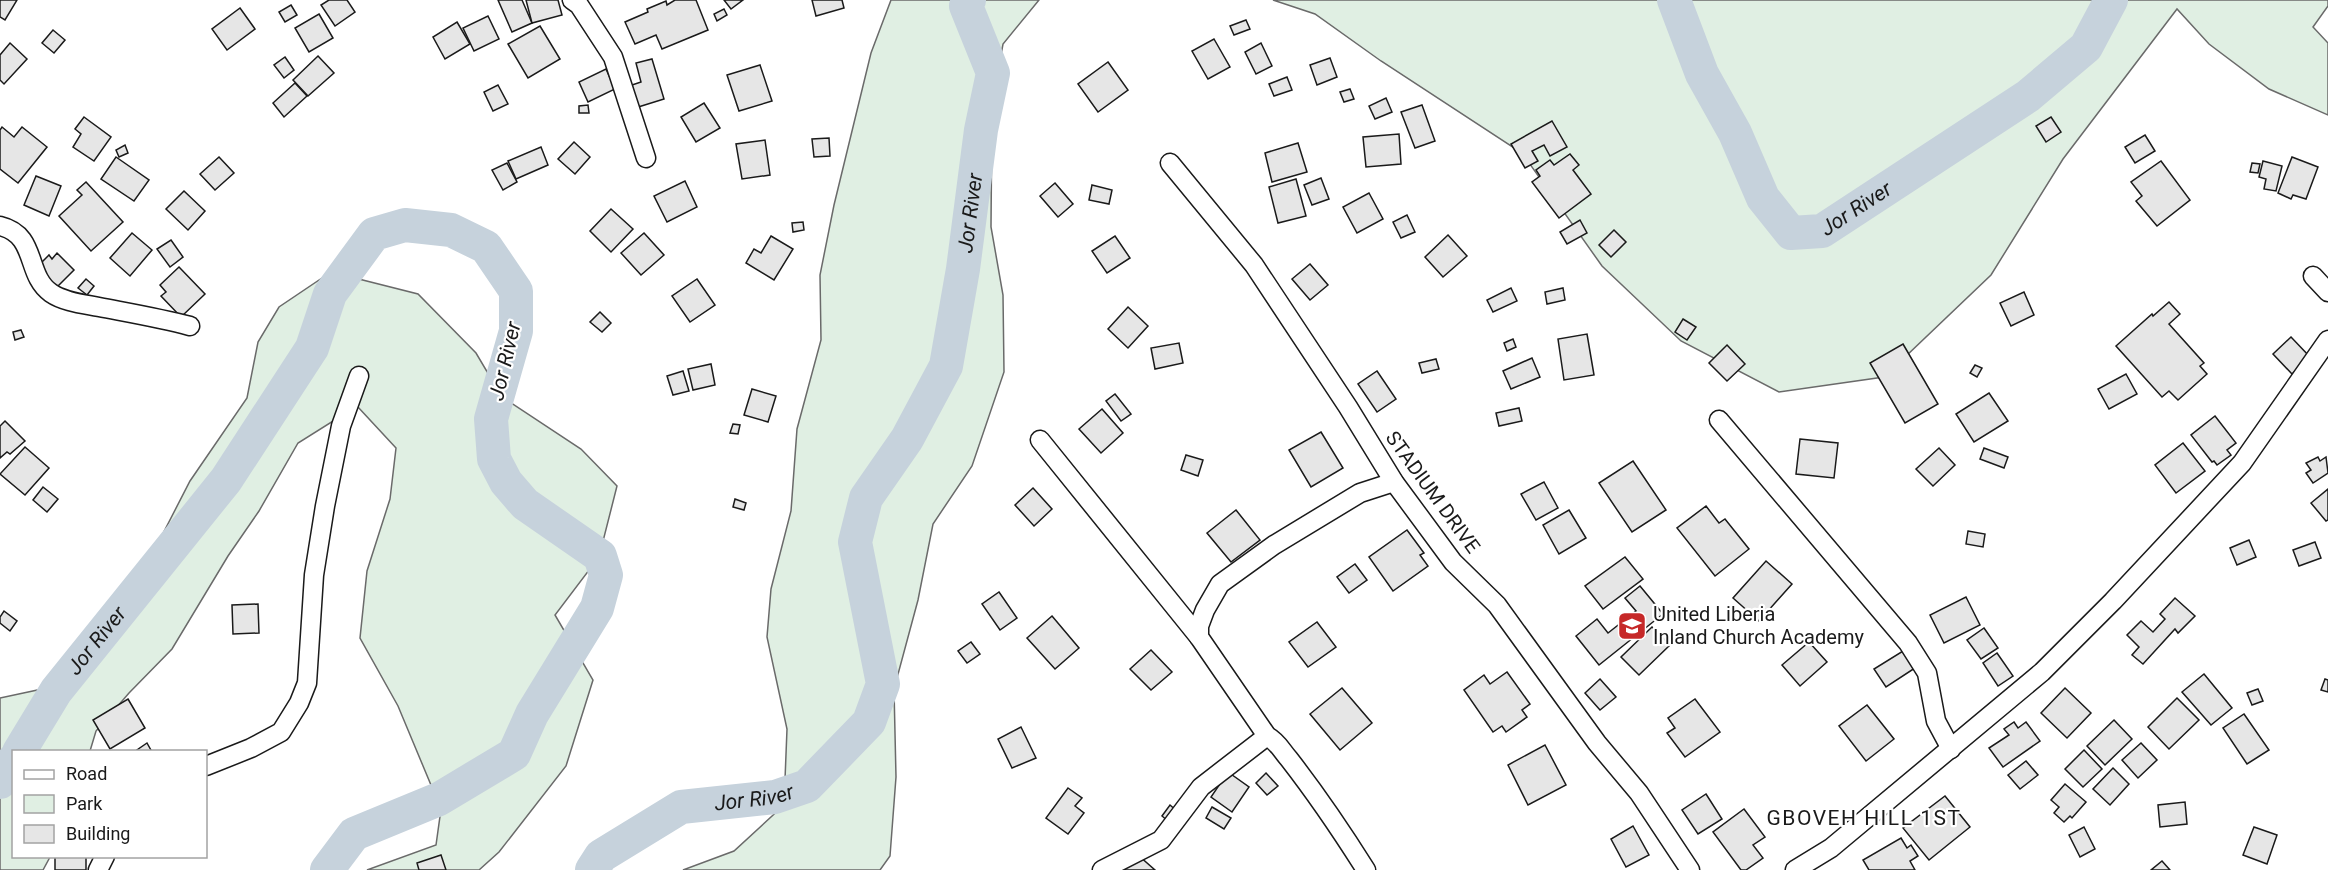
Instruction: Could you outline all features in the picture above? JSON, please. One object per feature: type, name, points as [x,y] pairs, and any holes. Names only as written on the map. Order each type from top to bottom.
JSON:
[{"type":"street","points":[[572,0],[579,5],[613,57],[646,158]]},
{"type":"street","name":"STADIUM DRIVE","points":[[1170,163],[1254,265],[1348,406],[1394,482],[1453,562],[1497,605],[1597,743],[1639,793],[1690,870]]},
{"type":"street","points":[[0,226],[15,231],[28,248],[38,277],[50,292],[71,301],[190,326]]},
{"type":"street","points":[[2313,276],[2328,292]]},
{"type":"street","points":[[1795,870],[1831,848],[2042,672],[2174,538],[2242,463],[2328,340]]},
{"type":"street","points":[[207,766],[251,748],[281,732],[299,703],[307,683],[314,575],[323,517],[341,426],[358,376]]},
{"type":"street","points":[[1719,420],[1908,643],[1928,673],[1936,721],[1951,749]]},
{"type":"street","points":[[1040,440],[1199,637],[1267,736],[1276,741],[1340,828],[1366,870]]},
{"type":"street","points":[[1199,637],[1199,626],[1205,610],[1220,584],[1274,545],[1359,493],[1394,482]]},
{"type":"street","points":[[1102,870],[1161,840],[1201,787],[1267,736]]},
{"type":"green space","points":[[891,0],[1039,0],[1003,44],[992,104],[991,227],[1003,295],[1004,372],[972,466],[933,524],[918,600],[894,689],[896,777],[890,856],[880,870],[683,870],[734,851],[784,805],[787,729],[767,637],[771,589],[791,511],[797,429],[821,340],[820,275],[834,205],[871,53]]},
{"type":"green space","points":[[1273,0],[2328,0],[2328,6],[2313,27],[2328,43],[2328,115],[2269,89],[2209,44],[2177,9],[2063,159],[1991,275],[1884,377],[1779,392],[1681,341],[1602,266],[1522,153],[1381,61],[1315,14]]},
{"type":"green space","points":[[331,272],[418,294],[476,353],[502,397],[581,449],[617,486],[599,557],[555,615],[593,680],[566,766],[499,852],[479,870],[367,870],[436,845],[441,809],[398,706],[360,638],[367,571],[390,499],[396,448],[357,406],[298,443],[259,511],[228,556],[172,649],[96,731],[90,750],[12,750],[12,858],[49,858],[43,870],[0,870],[0,698],[56,686],[102,636],[138,582],[190,481],[247,398],[258,342],[279,307]]},
{"type":"building","points":[[0,0],[17,0],[5,20],[0,17]]},
{"type":"building","points":[[329,0],[347,0],[355,12],[335,26],[321,5]]},
{"type":"building","points":[[498,0],[522,0],[532,23],[512,32]]},
{"type":"building","points":[[526,0],[558,0],[562,15],[532,23]]},
{"type":"building","points":[[675,0],[696,0],[708,30],[662,49],[656,35],[635,44],[625,22],[648,12],[647,9],[666,1],[667,5]]},
{"type":"building","points":[[724,0],[743,0],[731,9]]},
{"type":"building","points":[[812,0],[842,0],[844,8],[816,16]]},
{"type":"building","points":[[291,5],[297,15],[285,22],[279,12]]},
{"type":"building","points":[[240,8],[255,29],[227,50],[212,29]]},
{"type":"building","points":[[724,9],[727,15],[717,21],[714,14]]},
{"type":"building","points":[[319,14],[333,38],[309,52],[295,28]]},
{"type":"building","points":[[488,16],[499,39],[474,51],[463,28]]},
{"type":"building","points":[[1246,20],[1250,29],[1234,35],[1230,26]]},
{"type":"building","points":[[457,22],[470,44],[445,59],[433,37]]},
{"type":"building","points":[[540,26],[560,59],[528,78],[508,44]]},
{"type":"building","points":[[53,30],[65,40],[54,53],[42,43]]},
{"type":"building","points":[[1214,39],[1230,67],[1208,79],[1192,51]]},
{"type":"building","points":[[10,43],[27,59],[4,84],[0,80],[0,55]]},
{"type":"building","points":[[1261,43],[1272,66],[1256,74],[1245,52]]},
{"type":"building","points":[[318,56],[334,73],[308,96],[293,80]]},
{"type":"building","points":[[285,57],[294,70],[284,78],[274,65]]},
{"type":"building","points":[[1330,58],[1337,77],[1317,85],[1310,65]]},
{"type":"building","points":[[652,59],[664,99],[635,108],[629,86],[641,82],[636,63]]},
{"type":"building","points":[[1108,62],[1128,90],[1098,112],[1078,84]]},
{"type":"building","points":[[760,65],[772,101],[739,111],[727,75]]},
{"type":"building","points":[[606,69],[615,89],[588,102],[579,82]]},
{"type":"building","points":[[1287,77],[1292,90],[1274,96],[1269,84]]},
{"type":"building","points":[[295,83],[307,96],[284,117],[273,103]]},
{"type":"building","points":[[498,85],[508,104],[493,111],[484,92]]},
{"type":"building","points":[[1350,89],[1354,99],[1344,102],[1340,92]]},
{"type":"building","points":[[1386,98],[1392,112],[1375,119],[1369,106]]},
{"type":"building","points":[[704,103],[720,128],[696,142],[681,117]]},
{"type":"building","points":[[588,105],[589,113],[579,113],[579,106]]},
{"type":"building","points":[[1422,105],[1435,141],[1415,148],[1401,112]]},
{"type":"building","points":[[84,117],[111,137],[94,161],[73,147],[81,134],[75,129]]},
{"type":"building","points":[[2051,117],[2061,132],[2046,142],[2036,126]]},
{"type":"building","points":[[1552,121],[1567,147],[1550,156],[1544,145],[1532,151],[1538,161],[1525,168],[1511,144]]},
{"type":"building","points":[[2,127],[14,137],[22,127],[47,147],[18,183],[0,169],[0,130]]},
{"type":"building","points":[[1399,134],[1401,164],[1366,167],[1363,137]]},
{"type":"building","points":[[2145,135],[2155,151],[2135,163],[2125,147]]},
{"type":"building","points":[[829,138],[830,156],[814,157],[812,139]]},
{"type":"building","points":[[765,140],[770,175],[742,179],[736,144]]},
{"type":"building","points":[[574,142],[590,157],[575,174],[558,159]]},
{"type":"building","points":[[1298,143],[1307,172],[1272,182],[1265,153]]},
{"type":"building","points":[[125,145],[128,153],[119,157],[116,150]]},
{"type":"building","points":[[541,147],[548,165],[516,179],[508,161]]},
{"type":"building","points":[[1570,154],[1579,165],[1573,170],[1591,194],[1559,218],[1532,182],[1540,176],[1536,170],[1550,160],[1554,165]]},
{"type":"building","points":[[116,157],[149,180],[134,201],[101,179]]},
{"type":"building","points":[[219,157],[234,173],[215,190],[200,174]]},
{"type":"building","points":[[2292,157],[2318,167],[2306,199],[2293,195],[2291,199],[2278,193]]},
{"type":"building","points":[[2161,161],[2190,200],[2157,226],[2136,201],[2142,196],[2131,182]]},
{"type":"building","points":[[2263,161],[2282,166],[2276,191],[2264,189],[2266,179],[2259,177]]},
{"type":"building","points":[[507,163],[517,182],[503,190],[492,170]]},
{"type":"building","points":[[2252,163],[2260,164],[2258,173],[2250,172]]},
{"type":"building","points":[[36,176],[61,186],[49,216],[24,205]]},
{"type":"building","points":[[1321,178],[1329,199],[1312,205],[1304,185]]},
{"type":"building","points":[[1296,179],[1306,216],[1278,223],[1269,187]]},
{"type":"building","points":[[685,181],[697,207],[667,222],[654,196]]},
{"type":"building","points":[[86,182],[123,222],[91,251],[59,216],[82,195],[77,190]]},
{"type":"building","points":[[1055,183],[1073,204],[1058,217],[1040,196]]},
{"type":"building","points":[[1092,185],[1112,190],[1109,204],[1089,200]]},
{"type":"building","points":[[184,191],[205,211],[188,230],[166,209]]},
{"type":"building","points":[[1369,193],[1383,219],[1357,233],[1343,207]]},
{"type":"building","points":[[611,209],[633,229],[611,252],[590,231]]},
{"type":"building","points":[[1407,215],[1415,232],[1401,238],[1393,222]]},
{"type":"building","points":[[1580,220],[1587,233],[1567,244],[1560,232]]},
{"type":"building","points":[[803,222],[804,230],[793,232],[792,223]]},
{"type":"building","points":[[1614,230],[1626,242],[1611,257],[1599,245]]},
{"type":"building","points":[[132,233],[152,250],[130,276],[110,258]]},
{"type":"building","points":[[644,233],[664,255],[641,275],[621,253]]},
{"type":"building","points":[[1448,235],[1467,256],[1443,277],[1425,257]]},
{"type":"building","points":[[771,236],[793,249],[774,280],[746,263],[754,249],[761,253]]},
{"type":"building","points":[[1115,236],[1130,258],[1107,273],[1092,251]]},
{"type":"building","points":[[171,240],[183,257],[170,267],[157,249]]},
{"type":"building","points":[[57,253],[74,270],[57,287],[37,267],[49,255],[52,259]]},
{"type":"building","points":[[1310,264],[1328,285],[1310,300],[1292,279]]},
{"type":"building","points":[[179,267],[205,294],[181,317],[161,296],[166,292],[160,285]]},
{"type":"building","points":[[86,279],[94,286],[87,295],[78,288]]},
{"type":"building","points":[[697,279],[715,305],[690,322],[672,296]]},
{"type":"building","points":[[1511,288],[1517,301],[1493,312],[1487,300]]},
{"type":"building","points":[[1563,288],[1565,300],[1547,304],[1545,292]]},
{"type":"building","points":[[2024,292],[2034,315],[2011,326],[2000,303]]},
{"type":"building","points":[[2169,302],[2180,314],[2169,324],[2204,363],[2200,366],[2207,374],[2178,400],[2169,391],[2162,397],[2116,346]]},
{"type":"building","points":[[1128,307],[1148,326],[1128,348],[1108,329]]},
{"type":"building","points":[[600,312],[611,323],[602,332],[590,322]]},
{"type":"building","points":[[1683,319],[1696,327],[1687,340],[1675,332]]},
{"type":"building","points":[[21,330],[24,337],[15,340],[13,332]]},
{"type":"building","points":[[1587,334],[1594,375],[1564,380],[1558,339]]},
{"type":"building","points":[[2291,337],[2310,357],[2292,374],[2273,354]]},
{"type":"building","points":[[1513,339],[1516,347],[1507,351],[1504,343]]},
{"type":"building","points":[[1179,343],[1183,363],[1155,369],[1151,348]]},
{"type":"building","points":[[1903,344],[1938,404],[1905,423],[1870,363]]},
{"type":"building","points":[[1727,345],[1745,364],[1727,381],[1709,363]]},
{"type":"building","points":[[1532,358],[1540,377],[1511,389],[1503,371]]},
{"type":"building","points":[[1436,359],[1439,369],[1422,373],[1419,363]]},
{"type":"building","points":[[711,364],[715,385],[693,390],[688,369]]},
{"type":"building","points":[[1975,365],[1982,368],[1977,377],[1970,373]]},
{"type":"building","points":[[683,371],[689,391],[673,395],[667,376]]},
{"type":"building","points":[[1377,371],[1396,399],[1377,412],[1358,384]]},
{"type":"building","points":[[2126,374],[2137,394],[2109,409],[2098,389]]},
{"type":"building","points":[[752,389],[776,396],[768,422],[744,415]]},
{"type":"building","points":[[1989,393],[2008,421],[1974,442],[1956,414]]},
{"type":"building","points":[[1115,394],[1131,414],[1121,421],[1106,401]]},
{"type":"building","points":[[1519,408],[1522,421],[1499,426],[1496,413]]},
{"type":"building","points":[[1102,409],[1123,433],[1101,453],[1079,429]]},
{"type":"building","points":[[2215,416],[2236,443],[2227,450],[2231,455],[2217,465],[2214,461],[2212,462],[2191,435]]},
{"type":"building","points":[[5,421],[25,441],[10,454],[7,452],[0,458],[0,426]]},
{"type":"building","points":[[733,424],[740,425],[738,434],[730,433]]},
{"type":"building","points":[[1321,432],[1343,468],[1311,487],[1289,450]]},
{"type":"building","points":[[1800,439],[1838,443],[1834,478],[1796,474]]},
{"type":"building","points":[[2183,443],[2205,471],[2176,493],[2155,465]]},
{"type":"building","points":[[25,447],[49,468],[25,495],[0,474]]},
{"type":"building","points":[[1939,448],[1955,465],[1933,486],[1916,469]]},
{"type":"building","points":[[1984,448],[2008,457],[2004,468],[1980,459]]},
{"type":"building","points":[[1186,455],[1203,460],[1198,476],[1181,470]]},
{"type":"building","points":[[2318,457],[2320,461],[2326,457],[2328,473],[2313,483],[2306,473],[2311,470],[2306,463]]},
{"type":"building","points":[[1633,461],[1666,510],[1632,532],[1599,483]]},
{"type":"building","points":[[1544,482],[1558,508],[1536,520],[1521,494]]},
{"type":"building","points":[[43,487],[58,499],[47,512],[33,500]]},
{"type":"building","points":[[1033,488],[1052,509],[1034,526],[1015,505]]},
{"type":"building","points":[[2328,489],[2328,520],[2326,521],[2311,503]]},
{"type":"building","points":[[735,499],[746,503],[744,510],[733,507]]},
{"type":"building","points":[[1706,506],[1719,523],[1725,519],[1749,549],[1715,576],[1677,528]]},
{"type":"building","points":[[1236,510],[1260,540],[1231,562],[1207,533]]},
{"type":"building","points":[[1569,510],[1586,538],[1559,554],[1543,525]]},
{"type":"building","points":[[1407,530],[1424,553],[1420,555],[1428,566],[1393,591],[1369,557]]},
{"type":"building","points":[[1968,531],[1985,534],[1983,547],[1966,544]]},
{"type":"building","points":[[2249,540],[2256,557],[2237,565],[2230,548]]},
{"type":"building","points":[[2315,542],[2321,558],[2299,566],[2293,550]]},
{"type":"building","points":[[1625,557],[1643,579],[1603,609],[1585,586]]},
{"type":"building","points":[[1766,561],[1792,584],[1759,621],[1733,598]]},
{"type":"building","points":[[1355,564],[1367,580],[1349,593],[1337,577]]},
{"type":"building","name":"United Liberia Inland Church Academy","points":[[1640,586],[1663,614],[1599,665],[1576,636],[1597,619],[1608,633],[1636,611],[1625,598]]},
{"type":"building","points":[[999,592],[1017,618],[1000,630],[982,604]]},
{"type":"building","points":[[1966,597],[1980,625],[1944,643],[1930,615]]},
{"type":"building","points":[[2175,598],[2195,616],[2178,633],[2175,629],[2143,664],[2132,655],[2139,647],[2127,635],[2141,621],[2153,632],[2165,619],[2160,614]]},
{"type":"building","points":[[258,604],[259,633],[233,634],[232,605]]},
{"type":"building","points":[[4,611],[17,621],[10,631],[0,623],[0,617]]},
{"type":"building","points":[[1052,616],[1079,648],[1055,669],[1027,638]]},
{"type":"building","points":[[1317,622],[1336,647],[1308,667],[1289,642]]},
{"type":"building","points":[[1652,627],[1670,645],[1639,675],[1621,657]]},
{"type":"building","points":[[1984,628],[1998,648],[1981,659],[1967,640]]},
{"type":"building","points":[[971,642],[980,654],[967,663],[958,651]]},
{"type":"building","points":[[1809,642],[1827,662],[1800,686],[1782,665]]},
{"type":"building","points":[[1151,650],[1172,672],[1151,690],[1130,669]]},
{"type":"building","points":[[1903,651],[1915,668],[1886,687],[1874,669]]},
{"type":"building","points":[[1997,653],[2013,676],[1998,686],[1983,663]]},
{"type":"building","points":[[1507,672],[1530,704],[1522,710],[1527,717],[1506,732],[1502,726],[1493,732],[1464,690],[1484,675],[1490,684]]},
{"type":"building","points":[[2204,674],[2232,708],[2211,725],[2182,692]]},
{"type":"building","points":[[1600,679],[1616,697],[1600,710],[1585,693]]},
{"type":"building","points":[[2325,679],[2328,680],[2328,692],[2321,690]]},
{"type":"building","points":[[1342,688],[1372,723],[1340,750],[1310,714]]},
{"type":"building","points":[[2065,688],[2091,713],[2067,738],[2041,713]]},
{"type":"building","points":[[2258,689],[2263,701],[2252,705],[2247,693]]},
{"type":"building","points":[[2177,698],[2199,720],[2169,749],[2148,727]]},
{"type":"building","points":[[128,699],[145,728],[110,749],[93,720]]},
{"type":"building","points":[[1695,699],[1720,732],[1685,757],[1667,733],[1675,728],[1668,718]]},
{"type":"building","points":[[1867,705],[1894,739],[1866,761],[1839,726]]},
{"type":"building","points":[[2244,714],[2269,750],[2247,764],[2223,728]]},
{"type":"building","points":[[2114,720],[2132,739],[2105,765],[2087,746]]},
{"type":"building","points":[[2014,722],[2018,728],[2026,722],[2040,741],[2003,767],[1989,748],[2009,735],[2004,729]]},
{"type":"building","points":[[1021,727],[1036,758],[1012,768],[998,739]]},
{"type":"building","points":[[147,743],[151,750],[137,750]]},
{"type":"building","points":[[2141,743],[2157,760],[2138,778],[2122,760]]},
{"type":"building","points":[[1545,745],[1566,785],[1528,805],[1508,765]]},
{"type":"building","points":[[2084,750],[2102,769],[2083,787],[2065,769]]},
{"type":"building","points":[[2026,761],[2038,775],[2020,789],[2008,775]]},
{"type":"building","points":[[2113,768],[2129,784],[2110,805],[2093,789]]},
{"type":"building","points":[[1228,772],[1249,787],[1232,812],[1211,797]]},
{"type":"building","points":[[1266,773],[1278,786],[1267,795],[1256,783]]},
{"type":"building","points":[[2065,784],[2086,802],[2072,818],[2070,816],[2064,822],[2054,813],[2059,807],[2051,800]]},
{"type":"building","points":[[1068,788],[1082,798],[1075,806],[1084,813],[1068,834],[1046,818]]},
{"type":"building","points":[[1706,794],[1722,819],[1698,834],[1682,810]]},
{"type":"building","points":[[1945,796],[1970,827],[1929,860],[1903,828]]},
{"type":"building","points":[[2185,802],[2187,824],[2160,827],[2158,805]]},
{"type":"building","points":[[1170,805],[1178,812],[1169,822],[1162,816]]},
{"type":"building","points":[[1212,807],[1231,818],[1224,829],[1206,818]]},
{"type":"building","points":[[1744,809],[1765,837],[1753,845],[1763,858],[1746,870],[1741,870],[1713,832]]},
{"type":"building","points":[[1633,826],[1649,855],[1626,867],[1611,839]]},
{"type":"building","points":[[2084,827],[2095,849],[2080,857],[2069,835]]},
{"type":"building","points":[[2254,827],[2277,835],[2267,864],[2243,855]]},
{"type":"building","points":[[1901,838],[1907,848],[1911,845],[1918,856],[1910,861],[1915,870],[1869,870],[1863,860]]},
{"type":"building","points":[[441,855],[446,870],[419,870],[417,863]]},
{"type":"building","points":[[1138,855],[1155,870],[1124,870]]},
{"type":"building","points":[[55,858],[86,858],[86,870],[55,870]]},
{"type":"building","points":[[2162,861],[2170,870],[2151,870]]},
{"type":"waterway","name":"Jor River","points":[[592,870],[601,856],[681,807],[775,797],[807,786],[869,722],[883,684],[855,542],[866,498],[907,439],[946,366],[963,269],[981,130],[993,73],[966,6],[969,0]]},
{"type":"waterway","name":"Jor River","points":[[1674,0],[1702,74],[1735,133],[1763,198],[1791,233],[1822,231],[2028,96],[2086,47],[2111,0]]},
{"type":"waterway","name":"Jor River","points":[[20,750],[56,691],[226,480],[312,348],[330,294],[374,234],[405,225],[451,230],[486,247],[516,291],[516,331],[491,419],[494,459],[506,482],[525,504],[600,556],[606,575],[597,608],[532,714],[514,754],[439,799],[354,834],[327,870]]},
{"type":"waterway","name":"Jor River","points":[[0,782],[12,763]]},
{"type":"place","name":"United Liberia Inland Church Academy","points":[[1632,626]]},
{"type":"district","name":"GBOVEH HILL 1ST","points":[[1864,818]]}]
